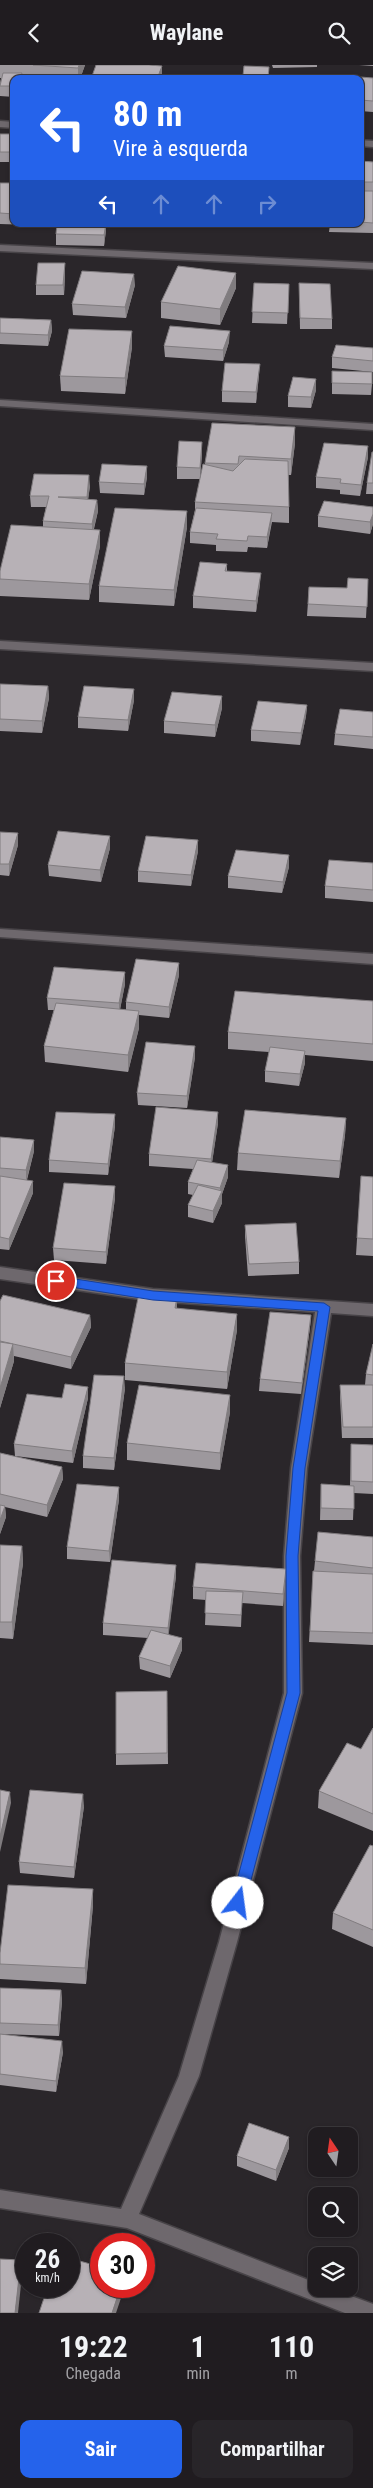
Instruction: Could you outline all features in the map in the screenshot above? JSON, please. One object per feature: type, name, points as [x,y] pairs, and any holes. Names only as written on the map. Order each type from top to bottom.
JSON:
[{"type":"street","points":[[0,247],[373,266]]},
{"type":"street","points":[[0,403],[373,427]]},
{"type":"street","points":[[0,645],[373,667]]},
{"type":"street","points":[[0,933],[373,959]]},
{"type":"street","points":[[0,1273],[153,1295],[373,1310]]},
{"type":"street","points":[[127,2219],[189,2076],[228,1942],[293,1693],[292,1556],[298,1478],[324,1307]]},
{"type":"street","points":[[0,2199],[127,2219],[370,2313]]},
{"type":"building","points":[[33,65],[79,65],[78,68]]},
{"type":"building","points":[[96,65],[162,66],[159,75],[92,75]]},
{"type":"building","points":[[244,66],[269,67],[268,75],[243,75]]},
{"type":"building","points":[[3,73],[22,73],[21,75],[10,75],[10,86],[0,86]]},
{"type":"building","points":[[364,77],[373,78],[373,101],[364,100]]},
{"type":"building","points":[[0,134],[10,134],[10,152],[0,152]]},
{"type":"building","points":[[364,161],[373,162],[373,182],[364,182]]},
{"type":"building","points":[[0,183],[10,183],[10,214],[0,213]]},
{"type":"building","points":[[364,191],[373,191],[373,223],[364,222]]},
{"type":"building","points":[[57,227],[105,227],[104,235],[56,234]]},
{"type":"building","points":[[38,263],[65,263],[63,285],[36,285]]},
{"type":"building","points":[[178,266],[236,273],[220,309],[161,302]]},
{"type":"building","points":[[82,271],[134,274],[125,307],[72,304]]},
{"type":"building","points":[[254,283],[289,284],[288,313],[252,312]]},
{"type":"building","points":[[299,283],[330,284],[332,319],[300,318]]},
{"type":"building","points":[[0,318],[51,320],[48,335],[0,333]]},
{"type":"building","points":[[170,326],[230,331],[223,350],[164,346]]},
{"type":"building","points":[[69,329],[132,331],[125,378],[60,376]]},
{"type":"building","points":[[336,345],[373,348],[373,361],[332,357]]},
{"type":"building","points":[[225,363],[260,364],[256,392],[222,391]]},
{"type":"building","points":[[332,371],[372,372],[372,384],[332,383]]},
{"type":"building","points":[[293,377],[316,379],[311,397],[288,396]]},
{"type":"building","points":[[212,423],[295,427],[291,459],[239,456],[238,464],[205,463]]},
{"type":"building","points":[[179,441],[202,442],[200,468],[177,467]]},
{"type":"building","points":[[324,443],[368,446],[361,485],[340,483],[341,479],[316,477]]},
{"type":"building","points":[[372,452],[373,483],[367,483]]},
{"type":"building","points":[[245,459],[288,461],[289,507],[195,502],[203,464],[233,471]]},
{"type":"building","points":[[102,464],[147,466],[144,484],[99,482]]},
{"type":"building","points":[[34,474],[89,475],[87,497],[58,497],[97,500],[92,524],[43,521],[49,496],[30,496]]},
{"type":"building","points":[[324,501],[373,507],[373,514],[370,522],[318,516]]},
{"type":"building","points":[[115,508],[187,511],[174,590],[99,586]]},
{"type":"building","points":[[196,508],[272,513],[267,537],[248,536],[247,541],[216,539],[218,534],[190,532]]},
{"type":"building","points":[[11,525],[100,530],[89,584],[0,579],[0,571]]},
{"type":"building","points":[[200,562],[227,564],[225,571],[261,573],[256,601],[193,596]]},
{"type":"building","points":[[348,578],[368,579],[367,607],[308,604],[309,587],[347,588]]},
{"type":"building","points":[[0,684],[48,686],[42,721],[0,719]]},
{"type":"building","points":[[84,686],[134,689],[128,720],[78,717]]},
{"type":"building","points":[[172,692],[222,696],[215,725],[164,721]]},
{"type":"building","points":[[258,701],[307,705],[301,733],[251,730]]},
{"type":"building","points":[[340,709],[373,712],[373,737],[335,734]]},
{"type":"building","points":[[58,831],[110,836],[100,870],[48,865]]},
{"type":"building","points":[[0,832],[18,833],[9,864],[0,864]]},
{"type":"building","points":[[146,836],[198,840],[191,875],[138,871]]},
{"type":"building","points":[[236,850],[289,855],[283,882],[228,876]]},
{"type":"building","points":[[329,860],[373,863],[373,890],[325,886]]},
{"type":"building","points":[[136,959],[179,963],[169,1007],[126,1002]]},
{"type":"building","points":[[54,967],[125,972],[119,1003],[47,998]]},
{"type":"building","points":[[235,991],[373,1001],[373,1044],[228,1032]]},
{"type":"building","points":[[56,1003],[139,1011],[128,1055],[44,1046]]},
{"type":"building","points":[[146,1042],[195,1046],[187,1096],[137,1093]]},
{"type":"building","points":[[270,1047],[305,1051],[300,1074],[265,1071]]},
{"type":"building","points":[[156,1107],[218,1112],[211,1159],[149,1154]]},
{"type":"building","points":[[245,1110],[346,1118],[340,1161],[238,1153]]},
{"type":"building","points":[[56,1112],[115,1114],[108,1164],[49,1160]]},
{"type":"building","points":[[0,1137],[34,1140],[26,1170],[0,1168]]},
{"type":"building","points":[[197,1160],[228,1165],[220,1188],[188,1182]]},
{"type":"building","points":[[0,1176],[33,1181],[9,1239],[0,1237]]},
{"type":"building","points":[[361,1176],[373,1177],[373,1239],[357,1238]]},
{"type":"building","points":[[64,1183],[115,1186],[106,1252],[53,1248]]},
{"type":"building","points":[[198,1185],[222,1191],[213,1211],[188,1205]]},
{"type":"building","points":[[296,1223],[299,1262],[249,1264],[245,1225]]},
{"type":"building","points":[[139,1293],[177,1297],[175,1308],[237,1314],[227,1372],[125,1363]]},
{"type":"building","points":[[3,1295],[90,1315],[71,1357],[0,1341],[0,1301]]},
{"type":"building","points":[[270,1312],[311,1315],[302,1383],[260,1379]]},
{"type":"building","points":[[0,1342],[13,1344],[0,1388]]},
{"type":"building","points":[[373,1344],[373,1375],[366,1374]]},
{"type":"building","points":[[94,1375],[124,1376],[114,1458],[83,1456]]},
{"type":"building","points":[[65,1384],[88,1387],[72,1451],[14,1444],[27,1394],[62,1398]]},
{"type":"building","points":[[139,1385],[230,1395],[220,1453],[127,1443]]},
{"type":"building","points":[[340,1385],[373,1385],[373,1427],[343,1427]]},
{"type":"building","points":[[351,1444],[373,1445],[373,1482],[351,1481]]},
{"type":"building","points":[[0,1453],[62,1467],[47,1505],[0,1494]]},
{"type":"building","points":[[77,1484],[119,1487],[109,1551],[67,1547]]},
{"type":"building","points":[[321,1484],[354,1486],[354,1509],[321,1508]]},
{"type":"building","points":[[0,1505],[5,1506],[0,1520]]},
{"type":"building","points":[[318,1532],[373,1537],[373,1568],[315,1561]]},
{"type":"building","points":[[0,1545],[22,1546],[12,1622],[0,1622]]},
{"type":"building","points":[[112,1560],[176,1565],[168,1628],[103,1623]]},
{"type":"building","points":[[196,1563],[286,1569],[283,1594],[193,1587]]},
{"type":"building","points":[[313,1571],[373,1574],[373,1633],[310,1631]]},
{"type":"building","points":[[206,1591],[243,1592],[241,1615],[205,1613]]},
{"type":"building","points":[[151,1630],[182,1638],[170,1666],[139,1657]]},
{"type":"building","points":[[167,1691],[167,1753],[116,1754],[116,1692]]},
{"type":"building","points":[[373,1728],[373,1814],[319,1791],[347,1743],[361,1749]]},
{"type":"building","points":[[0,1790],[10,1792],[0,1837]]},
{"type":"building","points":[[30,1790],[83,1794],[74,1867],[19,1862]]},
{"type":"building","points":[[370,1845],[373,1846],[373,1930],[333,1913]]},
{"type":"building","points":[[8,1885],[93,1889],[85,1968],[0,1964]]},
{"type":"building","points":[[0,1988],[61,1990],[58,2025],[0,2023]]},
{"type":"building","points":[[0,2034],[62,2041],[56,2081],[0,2074]]},
{"type":"building","points":[[249,2123],[289,2137],[276,2170],[237,2156]]},
{"type":"building","points":[[0,2259],[15,2260],[15,2298],[17,2298],[15,2313],[0,2313]]},
{"type":"building","points":[[80,2261],[90,2264],[90,2298],[117,2298],[112,2313],[39,2313],[44,2298],[80,2298]]},
{"type":"route","points":[[56,1281],[153,1295],[324,1307],[299,1468],[292,1556],[293,1693],[238,1903]]}]
